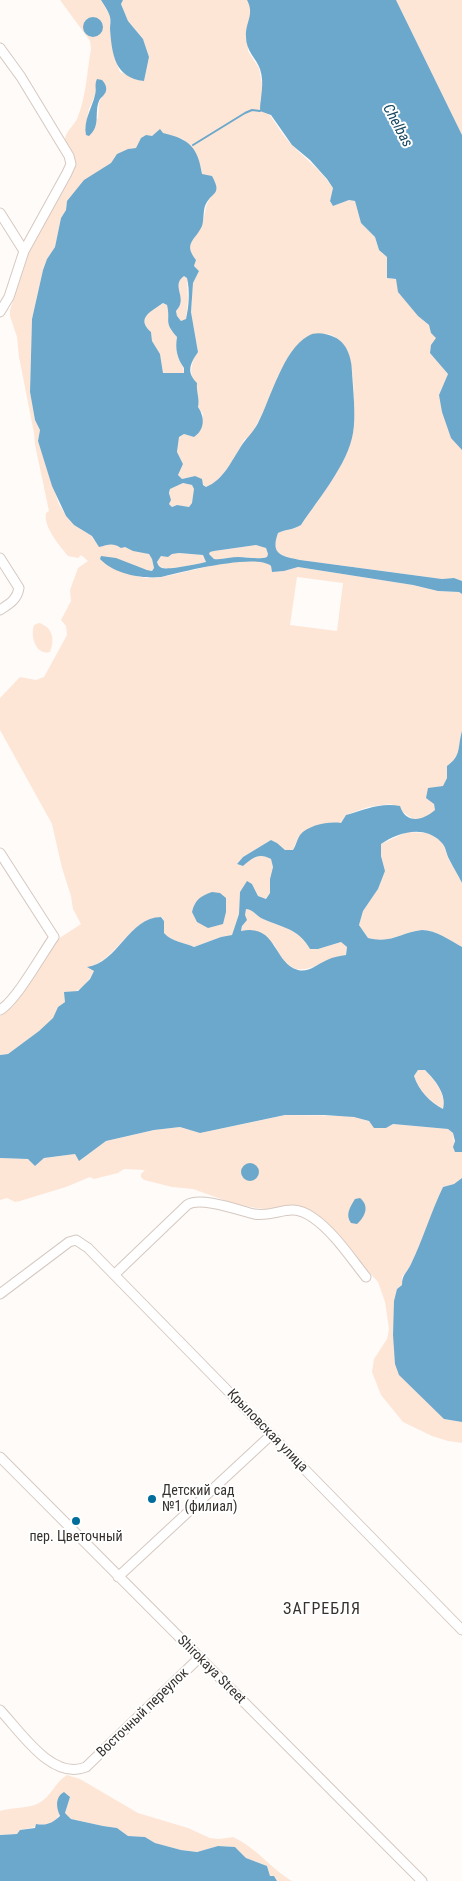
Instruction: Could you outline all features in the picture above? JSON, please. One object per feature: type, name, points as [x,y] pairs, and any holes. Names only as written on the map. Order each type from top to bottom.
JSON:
[{"type":"street","points":[[0,48],[22,77],[69,156],[70,169],[24,251],[9,297],[0,312]]},
{"type":"street","points":[[0,213],[24,251]]},
{"type":"street","points":[[0,558],[19,588],[18,595],[14,600],[0,610]]},
{"type":"street","points":[[0,852],[54,937],[18,991],[6,1007],[0,1010]]},
{"type":"street","points":[[115,1274],[187,1205],[194,1202],[208,1203],[256,1214],[269,1214],[292,1209],[299,1210],[328,1231],[366,1277]]},
{"type":"street","name":"Крыловская улица","points":[[0,1294],[69,1242],[76,1240],[88,1248],[462,1630]]},
{"type":"street","points":[[118,1577],[271,1435]]},
{"type":"street","name":"Shirokaya Street","points":[[0,1457],[422,1881]]},
{"type":"street","name":"Восточный переулок","points":[[0,1710],[50,1763],[66,1770],[86,1767],[199,1658]]},
{"type":"shaded area","points":[[60,0],[101,0],[110,16],[110,29],[115,59],[120,72],[144,81],[149,57],[143,39],[128,21],[121,4],[123,0],[247,0],[252,9],[248,23],[248,51],[259,68],[263,90],[260,101],[289,141],[329,182],[333,188],[330,201],[333,206],[349,200],[355,201],[361,223],[375,237],[379,250],[387,257],[387,278],[396,279],[409,304],[429,325],[431,333],[437,338],[442,367],[448,374],[439,395],[462,450],[462,581],[454,578],[442,579],[300,560],[283,556],[276,550],[278,533],[301,525],[338,470],[351,441],[354,396],[351,365],[344,345],[329,334],[278,376],[273,393],[251,435],[244,440],[232,463],[214,484],[207,488],[195,476],[182,479],[178,475],[183,464],[177,452],[179,437],[184,434],[194,437],[201,430],[203,414],[198,407],[197,392],[191,368],[198,351],[191,312],[193,283],[199,271],[194,266],[196,260],[190,245],[200,229],[207,204],[211,197],[202,175],[201,167],[183,139],[157,132],[136,148],[128,149],[118,154],[111,163],[67,201],[66,210],[61,218],[55,247],[47,259],[43,270],[32,319],[30,392],[35,420],[40,430],[38,441],[59,504],[74,525],[92,536],[94,540],[103,546],[108,543],[114,544],[149,554],[154,568],[152,571],[134,566],[102,562],[139,577],[153,578],[215,565],[248,561],[262,562],[271,566],[272,572],[298,567],[413,585],[438,591],[459,592],[462,594],[462,731],[457,755],[447,766],[447,778],[434,805],[436,810],[426,818],[413,819],[391,804],[368,807],[346,815],[341,823],[299,836],[293,850],[285,850],[271,840],[243,857],[237,864],[243,866],[253,858],[263,856],[271,859],[273,867],[270,879],[270,893],[266,899],[258,896],[252,884],[240,892],[239,914],[232,935],[194,947],[167,936],[164,933],[162,917],[151,919],[141,924],[107,957],[88,967],[94,971],[89,979],[81,988],[70,993],[65,1002],[58,1007],[53,1018],[8,1054],[0,1055],[0,1016],[13,1006],[55,941],[81,924],[73,909],[52,824],[0,730],[0,698],[20,677],[36,680],[44,677],[67,635],[66,626],[61,620],[71,601],[70,590],[78,568],[88,561],[81,555],[78,558],[68,556],[53,536],[47,524],[46,513],[49,511],[35,445],[17,337],[10,316],[10,310],[30,249],[75,168],[73,156],[65,139],[66,134],[77,119],[82,102],[91,49],[90,41]],"holes":[[[106,91],[99,102],[98,118],[85,129],[89,109],[96,93]],[[297,577],[343,583],[337,631],[290,625]]]},
{"type":"shaded area","points":[[396,0],[462,0],[462,135]]},
{"type":"shaded area","points":[[184,275],[187,277],[188,300],[186,320],[181,321],[176,311],[181,302],[180,279]]},
{"type":"shaded area","points":[[164,303],[167,305],[169,324],[177,337],[177,352],[184,373],[163,373],[160,354],[152,341],[151,332],[146,327],[145,319],[147,315]]},
{"type":"shaded area","points":[[183,483],[192,485],[195,489],[192,503],[189,507],[177,505],[172,507],[169,504],[170,489]]},
{"type":"shaded area","points":[[256,545],[266,547],[267,557],[214,559],[209,554],[214,551]]},
{"type":"shaded area","points":[[178,553],[203,555],[206,562],[163,568],[157,562],[161,556]]},
{"type":"shaded area","points":[[39,623],[44,625],[52,634],[50,652],[41,651],[35,644],[33,629],[34,625]]},
{"type":"shaded area","points":[[407,832],[429,833],[443,843],[448,858],[462,883],[462,947],[443,936],[427,930],[415,931],[384,940],[368,938],[359,925],[363,911],[378,889],[385,871],[381,856],[381,844]]},
{"type":"shaded area","points":[[246,909],[263,919],[295,933],[310,949],[318,949],[341,942],[347,947],[346,955],[314,967],[297,969],[289,965],[274,944],[241,932]]},
{"type":"shaded area","points":[[418,1070],[425,1070],[439,1088],[443,1098],[443,1109],[429,1099],[422,1091],[414,1076]]},
{"type":"shaded area","points":[[286,1115],[354,1116],[386,1128],[393,1124],[448,1129],[453,1133],[455,1151],[462,1152],[462,1178],[454,1184],[443,1187],[418,1249],[409,1268],[402,1277],[402,1285],[397,1289],[393,1335],[395,1347],[444,1419],[462,1422],[462,1443],[432,1436],[403,1422],[381,1395],[372,1372],[374,1359],[387,1339],[389,1329],[385,1302],[378,1282],[332,1230],[303,1208],[295,1205],[266,1209],[235,1204],[193,1189],[172,1187],[144,1180],[141,1174],[145,1170],[124,1169],[118,1173],[94,1179],[90,1177],[66,1187],[20,1201],[15,1202],[7,1198],[0,1200],[0,1158],[29,1159],[35,1166],[44,1158],[75,1154],[79,1161],[106,1141],[155,1130],[180,1127],[200,1133]]},
{"type":"shaded area","points":[[67,1775],[80,1779],[138,1813],[188,1828],[210,1838],[233,1837],[249,1847],[292,1881],[277,1881],[274,1876],[270,1876],[267,1866],[246,1858],[235,1847],[218,1846],[197,1852],[181,1850],[155,1843],[145,1837],[128,1836],[117,1828],[71,1819],[65,1813],[70,1797],[64,1792],[60,1812],[55,1821],[44,1825],[36,1824],[35,1827],[20,1830],[17,1834],[0,1835],[0,1811],[39,1803]]},
{"type":"water","points":[[101,0],[123,0],[121,4],[128,21],[143,39],[149,57],[144,81],[127,75],[117,64],[112,48],[110,17]]},
{"type":"water","name":"Chelbas","points":[[247,0],[396,0],[462,135],[462,450],[451,438],[442,412],[439,395],[448,374],[430,353],[431,345],[436,338],[431,333],[429,325],[418,316],[398,292],[396,279],[387,278],[387,257],[379,250],[375,237],[361,223],[355,201],[349,200],[333,206],[330,201],[333,188],[327,179],[310,160],[292,145],[271,115],[260,111],[262,80],[260,69],[246,42],[250,14]]},
{"type":"water","points":[[93,17],[100,20],[103,27],[100,34],[93,37],[86,34],[83,27],[86,20]]},
{"type":"water","points":[[97,79],[103,81],[106,90],[99,101],[95,128],[89,136],[86,135],[85,130],[96,93]]},
{"type":"water","points":[[160,129],[163,133],[180,138],[186,142],[198,157],[202,174],[212,176],[216,187],[215,193],[205,206],[202,226],[190,246],[190,250],[196,260],[194,266],[199,271],[193,283],[191,312],[198,352],[191,364],[190,372],[197,383],[198,407],[203,423],[200,431],[194,437],[184,434],[179,437],[177,452],[183,464],[178,475],[182,479],[195,476],[202,479],[203,485],[206,487],[217,480],[256,427],[278,375],[291,352],[311,334],[328,335],[339,339],[348,352],[351,362],[354,419],[350,445],[339,469],[301,525],[278,533],[276,540],[277,550],[283,556],[300,560],[442,579],[454,578],[462,581],[462,594],[298,567],[272,572],[271,566],[251,562],[235,562],[161,577],[137,576],[120,572],[100,559],[101,556],[116,558],[152,571],[154,568],[149,554],[112,545],[99,547],[92,536],[74,525],[66,516],[52,486],[38,441],[40,430],[35,420],[30,392],[32,319],[43,270],[47,259],[55,247],[61,218],[66,210],[67,201],[84,180],[111,163],[117,154],[136,148],[141,138],[146,135],[152,136]],"holes":[[[184,276],[187,278],[189,293],[186,319],[181,321],[176,311],[181,301],[180,280]],[[163,303],[167,305],[169,324],[177,337],[177,353],[184,368],[184,373],[163,373],[160,354],[152,341],[151,332],[145,323],[145,319],[150,312]],[[183,483],[192,485],[194,489],[192,503],[189,507],[177,505],[172,507],[169,504],[171,500],[170,489]],[[256,545],[266,548],[268,554],[267,557],[260,558],[214,559],[209,554],[210,552]],[[179,553],[203,555],[206,562],[171,568],[159,566],[157,562],[161,556],[168,557]]]},
{"type":"water","points":[[462,731],[462,883],[444,846],[434,837],[427,833],[419,832],[396,836],[381,844],[381,856],[385,871],[378,889],[363,911],[359,925],[368,938],[384,940],[415,931],[427,930],[443,936],[462,947],[462,1152],[455,1152],[453,1133],[448,1129],[393,1124],[386,1128],[374,1128],[369,1121],[354,1117],[285,1115],[200,1133],[180,1127],[154,1130],[106,1141],[79,1161],[75,1154],[44,1158],[35,1166],[28,1159],[0,1158],[0,1055],[8,1054],[53,1018],[58,1007],[65,1002],[64,992],[78,991],[90,979],[94,971],[87,967],[98,964],[107,958],[140,924],[150,919],[161,917],[164,921],[164,933],[167,936],[194,947],[232,935],[239,914],[240,892],[247,881],[252,884],[258,896],[266,899],[270,893],[270,879],[273,867],[271,859],[263,856],[253,858],[243,866],[237,864],[243,857],[271,840],[285,850],[293,850],[300,835],[313,826],[325,823],[341,823],[346,815],[379,806],[400,806],[406,816],[416,819],[431,813],[435,810],[434,804],[426,798],[428,788],[443,786],[447,778],[447,766],[457,755]],"holes":[[[246,909],[263,919],[295,933],[310,949],[318,949],[341,942],[347,947],[346,955],[329,959],[309,969],[298,970],[284,960],[274,945],[262,933],[253,930],[241,931],[242,926],[247,920],[245,915]],[[418,1070],[425,1070],[436,1083],[442,1093],[443,1109],[429,1099],[422,1091],[414,1076]]]},
{"type":"water","points":[[212,892],[220,893],[226,898],[226,912],[223,924],[208,928],[197,922],[192,912],[199,899]]},
{"type":"water","points":[[246,1163],[254,1163],[259,1168],[257,1179],[246,1181],[241,1176],[241,1168]]},
{"type":"water","points":[[462,1178],[462,1422],[444,1419],[399,1375],[395,1364],[393,1335],[394,1301],[397,1289],[402,1285],[404,1276],[415,1255],[443,1187],[454,1184]]},
{"type":"water","points":[[360,1198],[366,1208],[364,1215],[357,1224],[351,1223],[348,1217],[351,1205],[355,1199]]},
{"type":"water","points":[[64,1792],[70,1797],[65,1813],[71,1819],[117,1828],[128,1836],[145,1837],[155,1843],[181,1850],[197,1852],[218,1846],[235,1847],[246,1858],[267,1866],[270,1876],[274,1876],[277,1881],[0,1881],[0,1835],[17,1834],[20,1830],[35,1828],[36,1824],[49,1823],[60,1816],[57,1802]]},
{"type":"waterway","points":[[193,145],[245,113],[252,110],[260,111]]},
{"type":"place","name":"Детский сад №1 (филиал)","points":[[152,1499]]},
{"type":"place","name":"пер. Цветочный","points":[[76,1521]]},
{"type":"district","name":"ЗАГРЕБЛЯ","points":[[322,1610]]}]
